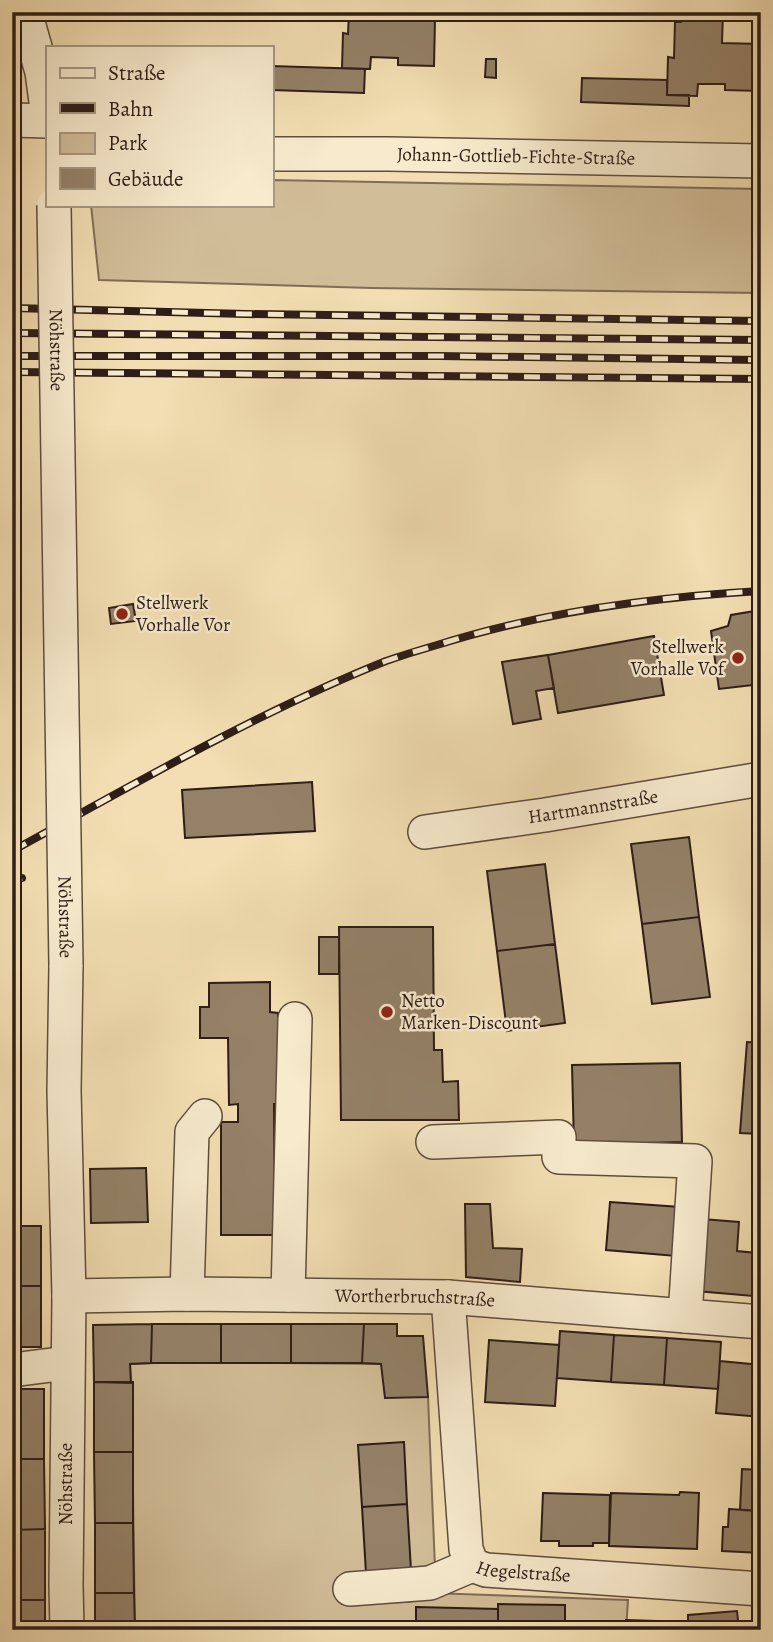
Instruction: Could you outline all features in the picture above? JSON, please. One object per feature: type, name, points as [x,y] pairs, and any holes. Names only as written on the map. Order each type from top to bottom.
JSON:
[{"type":"street","points":[[25,12],[42,72],[46,102]]},
{"type":"street","points":[[12,120],[46,121]]},
{"type":"street","name":"Johann-Gottlieb-Fichte-Straße","points":[[273,154],[761,161]]},
{"type":"street","name":"Nöhstraße","points":[[54,206],[66,965],[65,1091],[69,1296],[67,1630]]},
{"type":"street","name":"Hartmannstraße","points":[[425,832],[761,779]]},
{"type":"street","points":[[288,1295],[295,1019]]},
{"type":"street","points":[[187,1294],[192,1132],[205,1116]]},
{"type":"street","points":[[433,1142],[559,1137],[559,1157],[695,1161],[685,1316]]},
{"type":"street","name":"Wortherbruchstraße","points":[[69,1296],[187,1294],[448,1297],[761,1322]]},
{"type":"street","name":"Hegelstraße","points":[[448,1297],[466,1549],[472,1565],[486,1570],[761,1589]]},
{"type":"street","points":[[12,1370],[67,1363]]},
{"type":"street","points":[[350,1588],[430,1583],[472,1565]]},
{"type":"green space","points":[[273,180],[761,189],[761,293],[371,288],[99,280],[91,206],[273,206]]},
{"type":"green space","points":[[130,1364],[381,1364],[428,1397],[435,1568],[351,1603],[409,1602],[432,1593],[628,1600],[626,1630],[135,1630],[133,1383]]},
{"type":"building","points":[[349,12],[396,12],[395,18],[435,19],[434,66],[398,65],[398,58],[371,57],[370,69],[342,68],[343,33],[348,34]]},
{"type":"building","points":[[681,12],[723,12],[722,43],[761,44],[761,91],[725,90],[725,84],[698,84],[697,96],[667,95],[668,57],[674,58],[675,22],[681,22]]},
{"type":"building","points":[[486,59],[496,59],[496,78],[485,77]]},
{"type":"building","points":[[273,66],[365,69],[364,93],[273,90]]},
{"type":"building","points":[[582,78],[667,80],[667,95],[689,95],[689,106],[581,102]]},
{"type":"building","name":"Stellwerk Vorhalle Vor","points":[[133,604],[136,621],[111,624],[109,608]]},
{"type":"building","name":"Stellwerk Vorhalle Vof","points":[[761,610],[761,684],[719,689],[711,631],[728,626],[731,615]]},
{"type":"building","points":[[654,636],[664,695],[558,713],[548,655]]},
{"type":"building","points":[[548,655],[554,688],[536,691],[541,719],[513,724],[502,662]]},
{"type":"building","points":[[312,782],[315,831],[185,838],[182,790]]},
{"type":"building","points":[[689,837],[699,917],[642,924],[631,844]]},
{"type":"building","points":[[545,864],[555,944],[497,951],[487,871]]},
{"type":"building","points":[[699,917],[710,997],[652,1004],[642,924]]},
{"type":"building","name":"Netto Marken-Discount","points":[[339,927],[433,927],[434,1050],[442,1050],[443,1082],[458,1081],[459,1120],[341,1120]]},
{"type":"building","points":[[319,937],[339,937],[339,974],[319,974]]},
{"type":"building","points":[[555,944],[565,1023],[507,1031],[497,951]]},
{"type":"building","points":[[270,982],[270,1012],[278,1013],[286,1104],[274,1104],[275,1235],[221,1235],[221,1122],[238,1122],[238,1104],[229,1105],[228,1038],[200,1038],[200,1007],[209,1007],[209,983]]},
{"type":"building","points":[[747,1042],[761,1043],[761,1134],[740,1133]]},
{"type":"building","points":[[680,1063],[682,1142],[574,1145],[572,1065]]},
{"type":"building","points":[[146,1168],[148,1222],[91,1223],[90,1169]]},
{"type":"building","points":[[610,1202],[680,1207],[676,1256],[606,1250]]},
{"type":"building","points":[[465,1204],[490,1204],[493,1248],[522,1249],[520,1282],[466,1277]]},
{"type":"building","points":[[702,1219],[739,1222],[737,1251],[757,1253],[753,1296],[696,1291]]},
{"type":"building","points":[[12,1226],[41,1226],[41,1286],[12,1286]]},
{"type":"building","points":[[12,1286],[41,1286],[41,1347],[12,1347]]},
{"type":"building","points":[[152,1324],[151,1363],[130,1364],[131,1383],[94,1382],[93,1325]]},
{"type":"building","points":[[152,1324],[221,1324],[221,1363],[151,1363]]},
{"type":"building","points":[[221,1324],[291,1324],[291,1363],[221,1363]]},
{"type":"building","points":[[291,1324],[364,1324],[362,1363],[291,1363]]},
{"type":"building","points":[[364,1324],[397,1324],[397,1336],[423,1336],[428,1397],[385,1398],[381,1364],[362,1363]]},
{"type":"building","points":[[560,1331],[614,1335],[611,1382],[557,1378]]},
{"type":"building","points":[[614,1335],[667,1338],[664,1385],[611,1382]]},
{"type":"building","points":[[667,1338],[721,1342],[718,1389],[664,1385]]},
{"type":"building","points":[[489,1340],[559,1345],[555,1406],[485,1402]]},
{"type":"building","points":[[720,1361],[761,1365],[761,1417],[716,1413]]},
{"type":"building","points":[[94,1382],[133,1382],[133,1452],[94,1452]]},
{"type":"building","points":[[12,1389],[44,1389],[44,1459],[12,1459]]},
{"type":"building","points":[[404,1442],[407,1504],[362,1507],[358,1445]]},
{"type":"building","points":[[94,1452],[133,1452],[133,1523],[95,1523]]},
{"type":"building","points":[[12,1459],[44,1459],[45,1529],[12,1530]]},
{"type":"building","points":[[742,1469],[761,1470],[761,1511],[740,1510]]},
{"type":"building","points":[[680,1492],[699,1493],[697,1549],[609,1546],[611,1493],[679,1495]]},
{"type":"building","points":[[543,1493],[610,1495],[609,1543],[559,1546],[559,1541],[541,1541]]},
{"type":"building","points":[[407,1504],[411,1570],[366,1573],[362,1507]]},
{"type":"building","points":[[729,1509],[761,1511],[761,1553],[722,1551],[723,1527],[728,1527]]},
{"type":"building","points":[[95,1523],[133,1523],[134,1593],[95,1593]]},
{"type":"building","points":[[45,1529],[45,1600],[12,1600],[12,1530]]},
{"type":"building","points":[[95,1593],[134,1593],[135,1630],[95,1630]]},
{"type":"building","points":[[12,1600],[45,1600],[45,1630],[12,1630]]},
{"type":"building","points":[[498,1604],[565,1605],[565,1630],[498,1630]]},
{"type":"building","points":[[416,1607],[498,1609],[498,1630],[416,1630]]},
{"type":"building","points":[[737,1611],[739,1630],[688,1630],[688,1615]]},
{"type":"building","points":[[626,1620],[688,1622],[688,1630],[626,1630]]},
{"type":"railway","points":[[12,308],[761,321]]},
{"type":"railway","points":[[12,333],[761,340]]},
{"type":"railway","points":[[12,356],[438,356],[761,360]]},
{"type":"railway","points":[[12,372],[761,379]]},
{"type":"railway","points":[[12,851],[243,726],[386,661],[477,633],[557,615],[679,597],[761,591]]},
{"type":"railway","points":[[12,881],[22,878]]},
{"type":"place","name":"Stellwerk Vorhalle Vor","points":[[122,614]]},
{"type":"place","name":"Stellwerk Vorhalle Vof","points":[[738,658]]},
{"type":"place","name":"Netto Marken-Discount","points":[[387,1012]]}]
